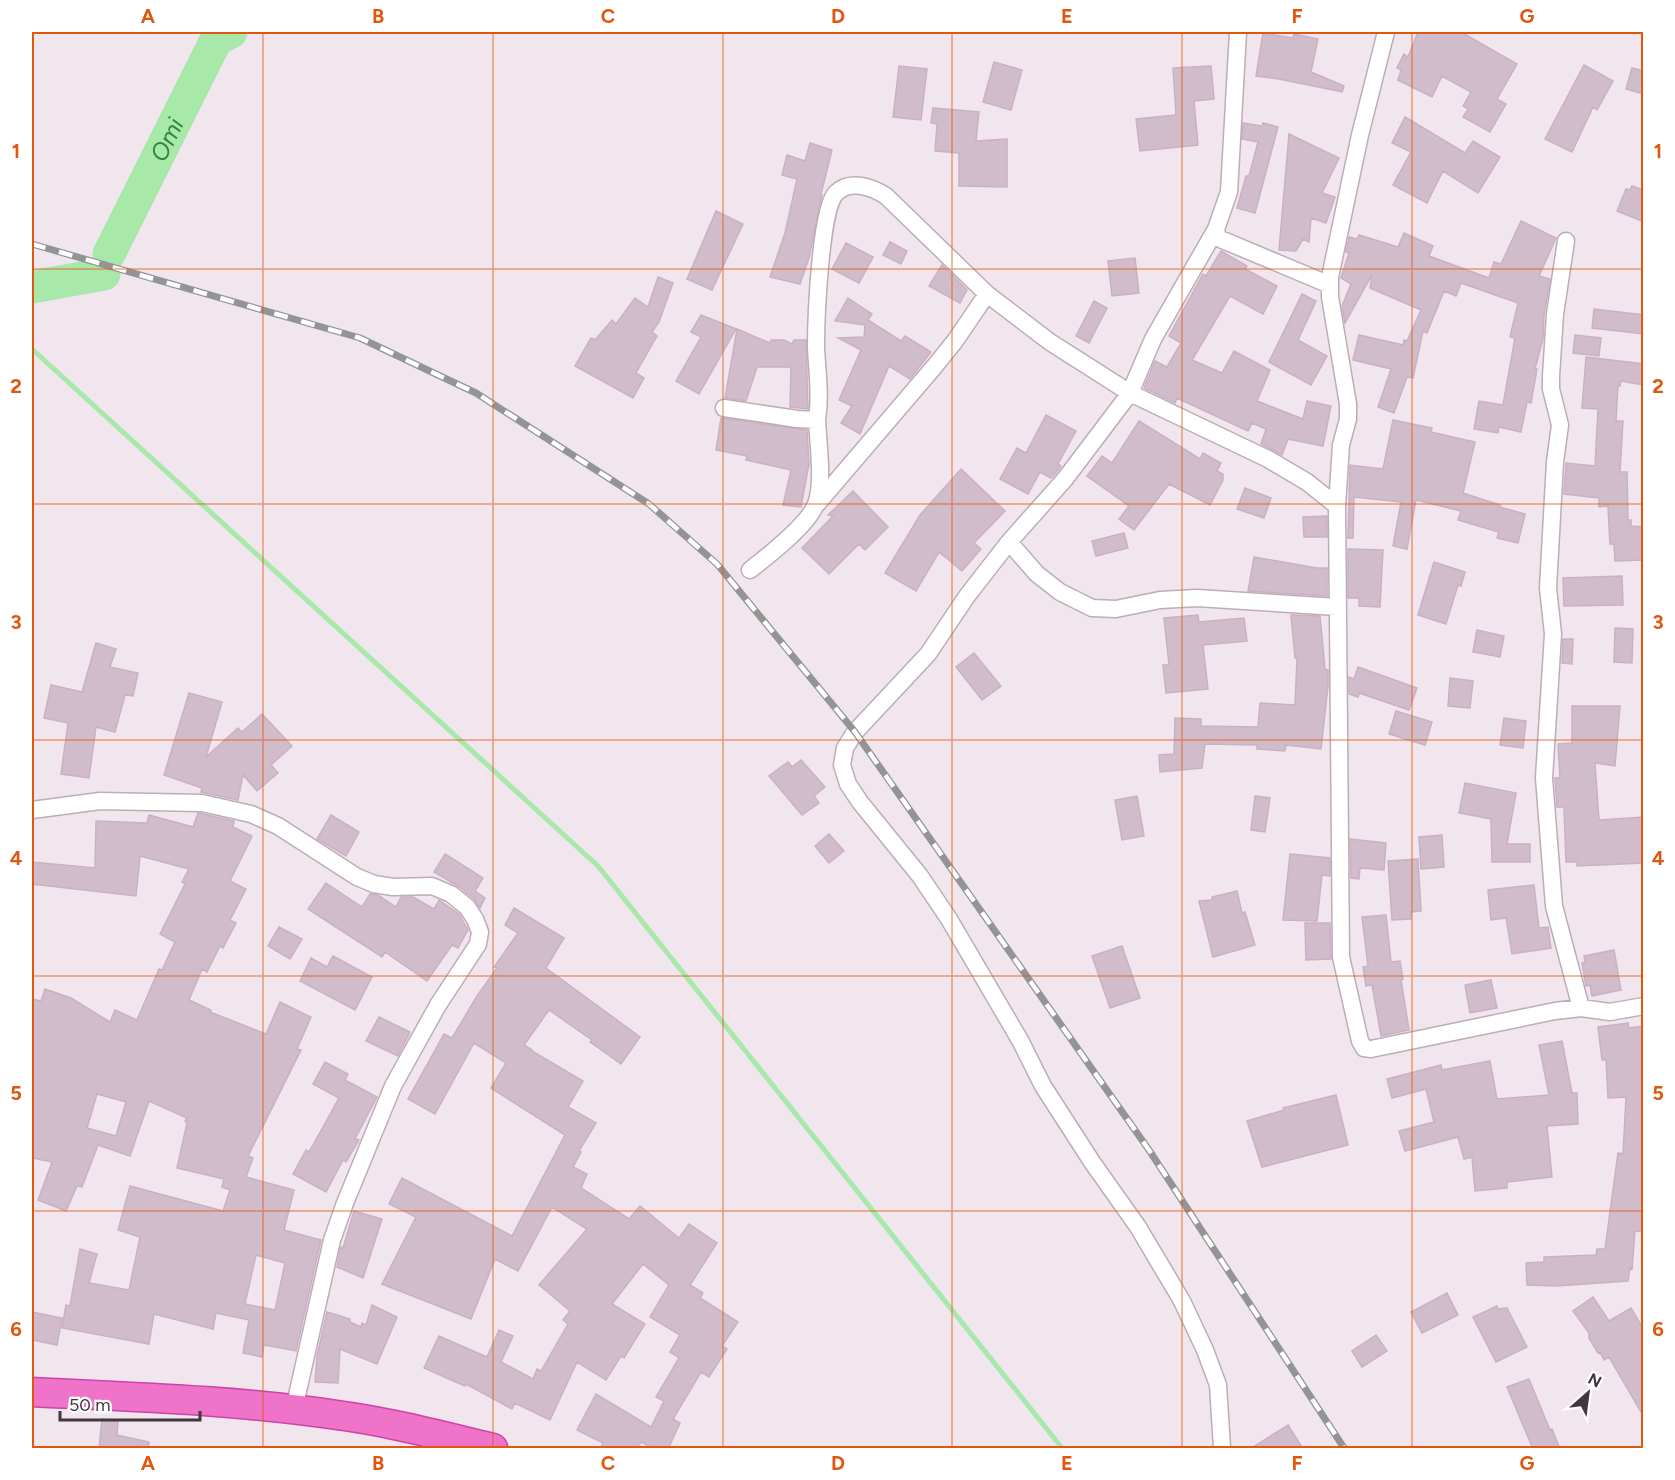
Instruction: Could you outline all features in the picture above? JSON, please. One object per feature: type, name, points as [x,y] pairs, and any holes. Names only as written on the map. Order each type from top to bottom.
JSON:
[{"type":"highway","points":[[32,1392],[203,1401],[294,1409],[351,1418],[494,1449]]},
{"type":"street","points":[[1222,1449],[1218,1385],[1205,1350],[1166,1273],[1138,1227],[1092,1162],[1043,1086],[1021,1041],[949,919],[920,876],[848,784],[842,765],[845,748],[855,732],[928,654],[967,596],[1065,479],[1130,393],[1153,339],[1216,229],[1229,192],[1238,32]]},
{"type":"street","points":[[1386,32],[1335,247],[1330,285],[1348,404],[1348,419],[1341,445],[1337,506],[1341,957],[1360,1041],[1364,1048],[1371,1049],[1581,1008],[1610,1012],[1644,1006]]},
{"type":"street","points":[[816,504],[820,473],[817,420],[820,401],[816,345],[822,236],[828,208],[835,194],[857,185],[875,189],[886,196],[987,294],[1050,342],[1130,393],[1268,459],[1307,482],[1337,506]]},
{"type":"street","points":[[1216,229],[1218,238],[1234,246],[1330,285]]},
{"type":"street","points":[[1566,241],[1555,314],[1551,376],[1555,411],[1560,425],[1548,588],[1553,634],[1544,778],[1554,906],[1581,1008]]},
{"type":"street","points":[[750,570],[795,531],[941,359],[987,294]]},
{"type":"street","points":[[724,408],[817,420]]},
{"type":"street","points":[[1010,542],[1037,573],[1052,586],[1092,608],[1116,609],[1160,600],[1197,598],[1337,607]]},
{"type":"street","points":[[32,819],[39,809],[100,801],[202,803],[251,814],[278,826],[357,877],[374,884],[393,887],[432,886],[451,894],[467,907],[475,919],[480,932],[478,944],[438,1005],[393,1086],[345,1203],[332,1240],[294,1409]]},
{"type":"building","points":[[1418,32],[1461,32],[1517,64],[1497,99],[1506,104],[1490,132],[1463,117],[1468,109],[1463,106],[1471,92],[1442,76],[1432,97],[1398,80],[1401,70],[1397,68],[1404,54],[1408,57]]},
{"type":"building","points":[[1263,33],[1293,38],[1294,34],[1318,39],[1311,72],[1344,86],[1342,92],[1256,76]]},
{"type":"building","points":[[994,62],[1022,70],[1011,110],[983,102]]},
{"type":"building","points":[[1584,65],[1613,81],[1597,110],[1593,107],[1572,152],[1545,139]]},
{"type":"building","points":[[899,66],[927,69],[921,120],[893,117]]},
{"type":"building","points":[[1211,66],[1214,99],[1194,101],[1198,145],[1140,151],[1136,119],[1176,115],[1173,68]]},
{"type":"building","points":[[1632,68],[1644,71],[1644,94],[1626,89]]},
{"type":"building","points":[[933,108],[979,112],[976,141],[1007,139],[1007,187],[959,186],[959,153],[935,151],[937,124],[931,123]]},
{"type":"building","points":[[1405,117],[1465,153],[1473,141],[1500,157],[1478,193],[1443,171],[1427,203],[1393,185],[1411,152],[1392,143]]},
{"type":"building","points":[[1243,123],[1262,126],[1263,123],[1278,127],[1255,213],[1237,208],[1258,142],[1242,139]]},
{"type":"building","points":[[1289,134],[1339,158],[1322,193],[1335,197],[1326,223],[1311,218],[1309,242],[1303,239],[1296,251],[1279,250]]},
{"type":"building","points":[[810,143],[832,150],[809,258],[800,284],[770,277],[785,233],[797,179],[782,175],[787,155],[805,161]]},
{"type":"building","points":[[1632,186],[1644,190],[1644,222],[1617,211],[1626,189],[1630,190]]},
{"type":"building","points":[[716,211],[743,224],[712,290],[687,279]]},
{"type":"building","points":[[1521,221],[1556,238],[1539,276],[1550,279],[1543,339],[1535,369],[1537,369],[1531,403],[1527,402],[1521,432],[1499,427],[1498,433],[1474,429],[1479,401],[1503,405],[1515,338],[1510,337],[1518,303],[1461,283],[1456,296],[1444,291],[1427,333],[1423,331],[1413,378],[1407,377],[1394,413],[1378,407],[1391,369],[1353,360],[1359,335],[1403,345],[1421,310],[1370,288],[1372,275],[1345,323],[1342,306],[1351,284],[1341,278],[1349,253],[1346,252],[1349,237],[1357,239],[1359,235],[1398,247],[1404,233],[1433,246],[1429,256],[1489,278],[1494,262],[1501,264]]},
{"type":"building","points":[[890,242],[907,251],[901,264],[883,255]]},
{"type":"building","points":[[846,243],[873,257],[859,283],[832,269]]},
{"type":"building","points":[[1221,251],[1247,266],[1245,269],[1277,286],[1263,314],[1230,296],[1192,360],[1222,373],[1234,351],[1270,370],[1257,401],[1303,419],[1307,401],[1331,406],[1323,446],[1288,439],[1282,455],[1261,444],[1266,429],[1252,423],[1248,431],[1177,398],[1175,403],[1144,388],[1155,361],[1167,367],[1181,343],[1169,336],[1203,274],[1206,276]]},
{"type":"building","points":[[1135,258],[1139,293],[1112,296],[1108,261]]},
{"type":"building","points":[[942,265],[967,290],[960,303],[929,286]]},
{"type":"building","points":[[658,277],[673,283],[659,322],[652,332],[657,336],[636,373],[644,378],[633,398],[575,366],[591,338],[595,340],[612,320],[616,324],[635,298],[648,307]]},
{"type":"building","points":[[1302,294],[1316,301],[1298,340],[1327,356],[1311,385],[1269,362]]},
{"type":"building","points":[[848,298],[872,314],[868,320],[901,341],[905,336],[931,352],[910,379],[889,366],[860,434],[841,423],[852,406],[839,400],[861,350],[838,338],[864,337],[865,325],[835,321]]},
{"type":"building","points":[[1094,301],[1107,308],[1089,343],[1076,336]]},
{"type":"building","points":[[1594,309],[1644,315],[1644,334],[1592,328]]},
{"type":"building","points":[[701,315],[736,329],[699,394],[676,381],[701,337],[691,332]]},
{"type":"building","points":[[737,329],[770,343],[771,340],[784,340],[792,344],[794,340],[806,340],[808,409],[790,407],[791,367],[757,367],[746,401],[725,398]]},
{"type":"building","points":[[1575,335],[1601,338],[1599,356],[1573,353]]},
{"type":"building","points":[[1586,357],[1644,364],[1644,385],[1621,381],[1618,386],[1616,421],[1623,421],[1620,472],[1627,472],[1628,520],[1631,520],[1631,526],[1644,527],[1644,560],[1615,561],[1614,544],[1610,544],[1608,506],[1599,507],[1599,498],[1564,494],[1566,463],[1595,466],[1598,409],[1582,408]]},
{"type":"building","points":[[1046,415],[1076,431],[1058,464],[1061,466],[1056,473],[1051,478],[1040,472],[1028,494],[1000,479],[1017,448],[1026,453]]},
{"type":"building","points":[[721,418],[807,430],[809,464],[801,507],[783,505],[791,470],[746,460],[747,456],[716,450]]},
{"type":"building","points":[[1393,420],[1432,428],[1431,432],[1475,442],[1463,493],[1525,514],[1518,543],[1497,538],[1499,532],[1458,520],[1461,511],[1416,500],[1407,549],[1393,546],[1401,502],[1354,497],[1353,538],[1348,538],[1350,465],[1383,469]]},
{"type":"building","points":[[1139,421],[1200,459],[1203,453],[1221,463],[1217,471],[1223,474],[1223,480],[1210,505],[1169,484],[1134,530],[1119,519],[1129,506],[1087,476],[1102,456],[1112,463]]},
{"type":"building","points":[[961,469],[1005,511],[974,543],[981,549],[962,571],[939,552],[916,591],[885,573],[920,515]]},
{"type":"building","points":[[1245,488],[1271,498],[1264,518],[1237,509]]},
{"type":"building","points":[[853,491],[888,527],[865,550],[859,544],[829,574],[802,548],[833,516],[828,515]]},
{"type":"building","points":[[1327,516],[1327,537],[1304,537],[1303,517]]},
{"type":"building","points":[[1124,533],[1128,548],[1096,556],[1092,541]]},
{"type":"building","points":[[1348,549],[1383,550],[1380,607],[1359,606],[1359,598],[1348,598]]},
{"type":"building","points":[[1254,557],[1327,568],[1327,596],[1248,591]]},
{"type":"building","points":[[1434,562],[1465,572],[1461,586],[1458,585],[1446,624],[1418,615]]},
{"type":"building","points":[[1622,576],[1623,605],[1564,606],[1563,578]]},
{"type":"building","points":[[1198,615],[1199,622],[1244,618],[1247,641],[1203,645],[1208,689],[1166,693],[1163,665],[1169,665],[1164,618]]},
{"type":"building","points":[[1291,615],[1320,616],[1325,669],[1328,670],[1321,749],[1286,745],[1285,751],[1257,749],[1257,745],[1205,744],[1202,768],[1160,772],[1159,755],[1174,754],[1175,718],[1201,719],[1201,726],[1258,727],[1260,703],[1295,705],[1297,658],[1295,658]]},
{"type":"building","points":[[1615,628],[1633,629],[1632,663],[1614,662]]},
{"type":"building","points":[[1477,630],[1504,636],[1500,657],[1473,652]]},
{"type":"building","points":[[1563,639],[1573,639],[1572,664],[1562,663]]},
{"type":"building","points":[[96,643],[116,649],[110,667],[138,673],[133,696],[125,695],[115,732],[96,727],[89,778],[61,774],[68,723],[44,718],[51,685],[82,692]]},
{"type":"building","points":[[974,653],[1001,686],[982,700],[956,667]]},
{"type":"building","points":[[1358,667],[1417,688],[1409,710],[1359,693],[1358,697],[1349,694],[1349,677],[1354,679]]},
{"type":"building","points":[[1450,678],[1473,681],[1470,708],[1448,706]]},
{"type":"building","points":[[189,693],[222,702],[206,757],[238,728],[242,732],[262,714],[292,746],[271,765],[278,773],[257,791],[243,775],[238,800],[201,792],[202,788],[164,775]]},
{"type":"building","points":[[1572,706],[1620,706],[1615,766],[1595,763],[1599,820],[1644,817],[1644,863],[1577,866],[1577,862],[1566,862],[1564,807],[1557,807],[1555,778],[1560,778],[1558,744],[1572,743]]},
{"type":"building","points":[[1396,711],[1432,722],[1425,745],[1389,734]]},
{"type":"building","points":[[1504,718],[1526,721],[1523,748],[1500,745]]},
{"type":"building","points":[[801,760],[825,787],[814,796],[819,803],[802,815],[769,776],[788,762],[792,767]]},
{"type":"building","points":[[1465,783],[1516,793],[1507,844],[1530,844],[1530,862],[1492,862],[1491,819],[1459,813]]},
{"type":"building","points":[[1137,796],[1144,836],[1122,840],[1115,800]]},
{"type":"building","points":[[1255,796],[1270,798],[1265,832],[1251,830]]},
{"type":"building","points":[[198,813],[234,821],[233,827],[252,836],[230,881],[246,889],[230,920],[236,923],[223,948],[220,946],[207,972],[202,969],[189,1000],[211,1010],[210,1012],[266,1034],[280,1002],[311,1017],[297,1049],[301,1050],[248,1156],[253,1158],[246,1177],[294,1190],[284,1230],[321,1240],[296,1351],[264,1345],[262,1357],[243,1353],[249,1320],[216,1313],[213,1329],[154,1314],[149,1344],[62,1328],[66,1305],[70,1306],[80,1249],[97,1254],[89,1283],[129,1290],[140,1237],[118,1230],[130,1186],[223,1211],[230,1190],[222,1187],[224,1179],[177,1168],[187,1118],[149,1101],[130,1156],[98,1145],[82,1187],[77,1186],[66,1211],[38,1200],[52,1162],[32,1158],[32,999],[41,1001],[45,989],[71,998],[110,1022],[115,1010],[137,1020],[159,969],[162,970],[175,942],[160,934],[185,884],[182,882],[189,869],[140,856],[136,896],[32,884],[32,862],[95,868],[96,821],[147,823],[149,815],[193,827]],"holes":[[[97,1094],[126,1102],[116,1136],[87,1128]],[[256,1255],[285,1263],[275,1310],[245,1304]]]},
{"type":"building","points":[[331,815],[359,832],[346,856],[317,839]]},
{"type":"building","points":[[829,834],[844,851],[829,863],[815,846]]},
{"type":"building","points":[[1442,835],[1444,867],[1421,869],[1419,837]]},
{"type":"building","points":[[1350,839],[1386,843],[1384,870],[1360,868],[1359,879],[1351,878]]},
{"type":"building","points":[[445,854],[483,878],[475,891],[485,898],[480,908],[474,899],[458,886],[434,872]]},
{"type":"building","points":[[1290,854],[1330,858],[1330,876],[1322,875],[1317,921],[1283,920]]},
{"type":"building","points":[[1418,859],[1421,911],[1411,912],[1411,919],[1392,920],[1388,861]]},
{"type":"building","points":[[326,883],[362,907],[370,894],[378,895],[396,907],[401,897],[413,897],[434,909],[439,900],[459,914],[468,930],[458,948],[452,945],[427,981],[385,952],[382,957],[308,909]]},
{"type":"building","points":[[1534,885],[1539,928],[1548,927],[1551,948],[1512,954],[1506,918],[1491,920],[1488,890]]},
{"type":"building","points":[[1237,891],[1242,913],[1245,912],[1255,945],[1213,957],[1199,901],[1212,900],[1212,897]]},
{"type":"building","points":[[514,908],[564,938],[546,968],[640,1037],[621,1064],[590,1042],[592,1040],[549,1010],[524,1045],[583,1081],[568,1107],[596,1123],[579,1151],[581,1152],[573,1167],[587,1174],[581,1188],[629,1219],[640,1206],[679,1238],[689,1224],[717,1243],[690,1285],[703,1293],[700,1298],[738,1322],[722,1346],[727,1349],[709,1377],[701,1372],[673,1419],[680,1423],[668,1449],[655,1449],[641,1442],[637,1449],[600,1449],[603,1443],[577,1430],[596,1394],[651,1427],[664,1401],[656,1397],[679,1358],[670,1352],[680,1335],[650,1317],[669,1285],[643,1264],[612,1304],[645,1324],[624,1358],[621,1356],[606,1380],[577,1362],[550,1420],[515,1403],[512,1409],[466,1384],[465,1386],[424,1368],[439,1336],[487,1357],[499,1330],[513,1336],[501,1362],[533,1379],[537,1369],[541,1371],[568,1324],[563,1320],[570,1311],[539,1285],[587,1229],[552,1207],[518,1271],[495,1259],[471,1319],[382,1284],[416,1217],[389,1204],[402,1178],[512,1236],[565,1135],[491,1088],[506,1063],[474,1043],[435,1114],[408,1099],[444,1034],[452,1038],[497,968],[494,967],[518,933],[505,925]]},
{"type":"building","points":[[1386,915],[1391,962],[1400,961],[1409,1030],[1381,1036],[1372,985],[1366,986],[1363,967],[1368,966],[1362,917]]},
{"type":"building","points":[[1305,923],[1330,923],[1331,959],[1306,960]]},
{"type":"building","points":[[279,927],[302,939],[290,959],[268,946]]},
{"type":"building","points":[[1122,946],[1140,998],[1110,1008],[1092,956]]},
{"type":"building","points":[[1614,950],[1621,990],[1592,996],[1590,985],[1586,986],[1582,963],[1585,962],[1584,956]]},
{"type":"building","points":[[333,956],[372,977],[355,1010],[300,981],[311,958],[327,967]]},
{"type":"building","points":[[1491,980],[1497,1008],[1470,1013],[1465,985]]},
{"type":"building","points":[[379,1017],[410,1032],[398,1056],[366,1041]]},
{"type":"building","points":[[1628,1023],[1629,1028],[1644,1026],[1644,1232],[1635,1231],[1632,1269],[1630,1268],[1628,1281],[1557,1286],[1527,1285],[1526,1263],[1544,1262],[1544,1257],[1596,1255],[1597,1249],[1605,1249],[1618,1153],[1623,1154],[1626,1097],[1608,1098],[1606,1060],[1602,1060],[1598,1027]]},
{"type":"building","points":[[1562,1041],[1572,1093],[1577,1093],[1578,1124],[1547,1126],[1552,1177],[1507,1182],[1507,1188],[1475,1191],[1472,1157],[1464,1159],[1458,1137],[1405,1151],[1399,1131],[1434,1122],[1426,1089],[1392,1098],[1387,1079],[1441,1065],[1442,1070],[1490,1061],[1497,1099],[1549,1095],[1539,1045]]},
{"type":"building","points":[[325,1062],[348,1074],[345,1080],[377,1097],[355,1139],[359,1140],[346,1162],[343,1160],[326,1192],[293,1174],[306,1150],[309,1152],[339,1098],[313,1084]]},
{"type":"building","points":[[1336,1095],[1348,1145],[1262,1167],[1247,1121],[1284,1110],[1283,1108]]},
{"type":"building","points":[[354,1211],[382,1219],[363,1278],[337,1267],[341,1247],[343,1248]]},
{"type":"building","points":[[1447,1293],[1458,1315],[1422,1333],[1411,1312]]},
{"type":"building","points":[[1593,1297],[1609,1321],[1631,1308],[1644,1330],[1644,1417],[1609,1357],[1604,1360],[1600,1352],[1598,1353],[1589,1338],[1589,1333],[1573,1311]]},
{"type":"building","points":[[372,1305],[397,1317],[377,1364],[340,1349],[338,1383],[315,1382],[317,1356],[327,1312],[350,1319],[350,1322],[361,1327],[362,1323],[366,1325]]},
{"type":"building","points":[[1497,1306],[1498,1309],[1507,1308],[1527,1347],[1496,1362],[1473,1317]]},
{"type":"building","points":[[32,1312],[62,1318],[57,1345],[32,1340]]},
{"type":"building","points":[[1376,1335],[1387,1351],[1362,1367],[1352,1351]]},
{"type":"building","points":[[1529,1379],[1560,1449],[1533,1449],[1507,1387]]},
{"type":"building","points":[[102,1419],[118,1421],[117,1435],[149,1442],[148,1449],[99,1449]]},
{"type":"building","points":[[1288,1425],[1303,1449],[1250,1449]]},
{"type":"waterway","name":"Omi","points":[[109,254],[216,40],[231,32]]},
{"type":"waterway","name":"Omi","points":[[32,287],[104,274]]},
{"type":"waterway","points":[[32,349],[598,866],[1062,1448]]},
{"type":"railway","points":[[32,244],[360,338],[476,393],[649,504],[717,564],[855,732],[1149,1150],[1344,1448]]}]
